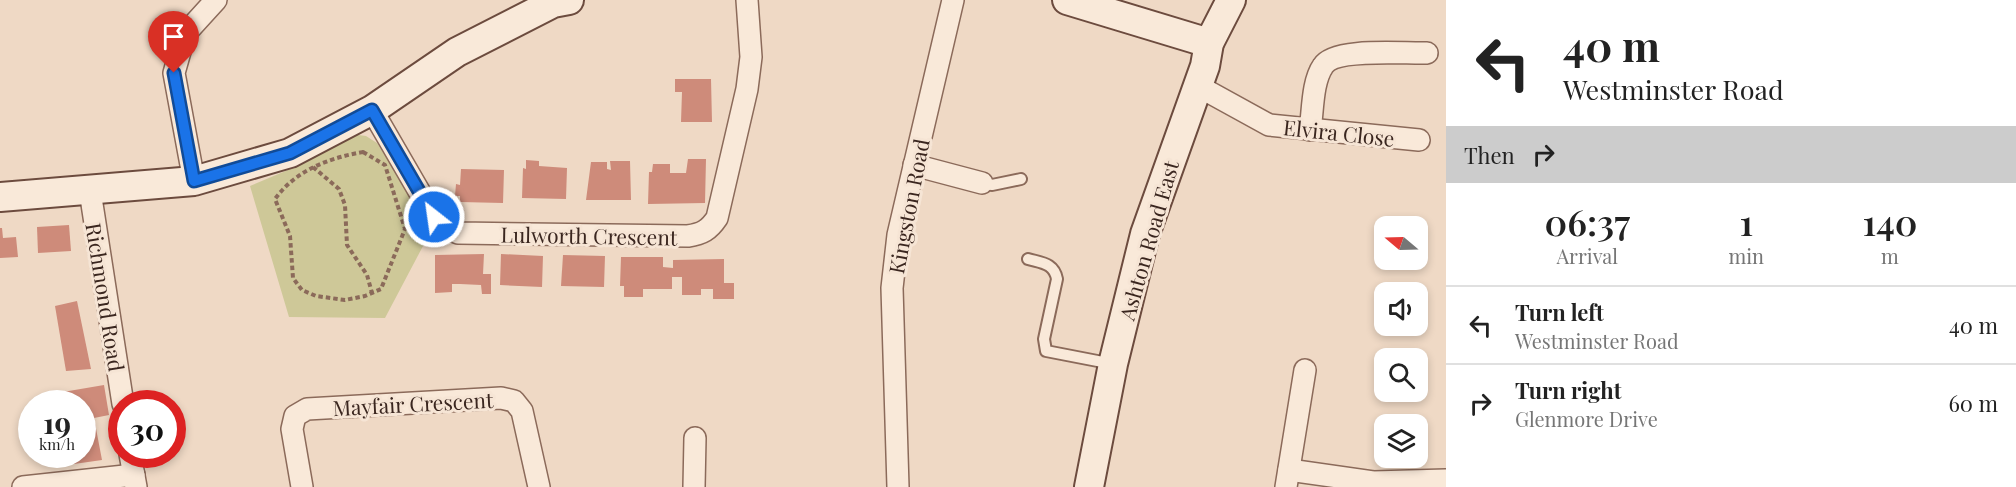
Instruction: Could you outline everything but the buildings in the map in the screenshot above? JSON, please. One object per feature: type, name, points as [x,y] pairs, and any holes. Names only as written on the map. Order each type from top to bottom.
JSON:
[{"type":"street","points":[[194,181],[174,73],[185,34],[216,0]]},
{"type":"street","points":[[0,196],[90,191],[194,181],[290,153],[309,156],[457,52],[553,3],[569,0]]},
{"type":"street","name":"Lulworth Crescent","points":[[372,110],[434,217],[449,230],[458,233],[688,236],[700,234],[711,228],[717,218],[747,89],[751,57],[747,0]]},
{"type":"street","name":"Kingston Road","points":[[897,487],[892,288],[898,235],[954,0]]},
{"type":"street","points":[[1067,0],[1209,43]]},
{"type":"street","name":"Ashton Road East","points":[[1089,487],[1113,364],[1145,234],[1198,86],[1209,43],[1231,0]]},
{"type":"street","points":[[1310,130],[1323,63],[1336,56],[1353,53],[1427,53]]},
{"type":"street","name":"Elvira Close","points":[[1198,86],[1269,124],[1419,140]]},
{"type":"street","points":[[914,165],[982,183]]},
{"type":"street","name":"Richmond Road","points":[[90,191],[121,390]]},
{"type":"street","points":[[1305,370],[1287,479],[1373,482],[1446,480]]},
{"type":"street","name":"Mayfair Crescent","points":[[302,487],[292,429],[295,416],[307,409],[501,399],[514,401],[522,411],[539,487]]},
{"type":"street","points":[[694,487],[695,438]]},
{"type":"street","points":[[22,487],[133,472]]},
{"type":"lane","points":[[982,183],[993,185],[1021,179]]},
{"type":"lane","points":[[1028,260],[1049,264],[1056,271],[1057,279],[1044,339],[1046,351],[1113,364]]},
{"type":"path","points":[[363,152],[385,165],[405,229],[381,288],[345,300],[316,296],[302,290],[293,278],[290,237],[275,199],[309,156],[337,157],[363,152]]},
{"type":"path","points":[[309,156],[339,189],[345,205],[348,245],[367,275],[372,292]]},
{"type":"shaded area","points":[[351,134],[366,136],[377,143],[432,229],[385,318],[289,317],[250,186],[307,162]]},
{"type":"route","points":[[174,73],[194,181],[290,153],[372,110],[434,217]]}]
